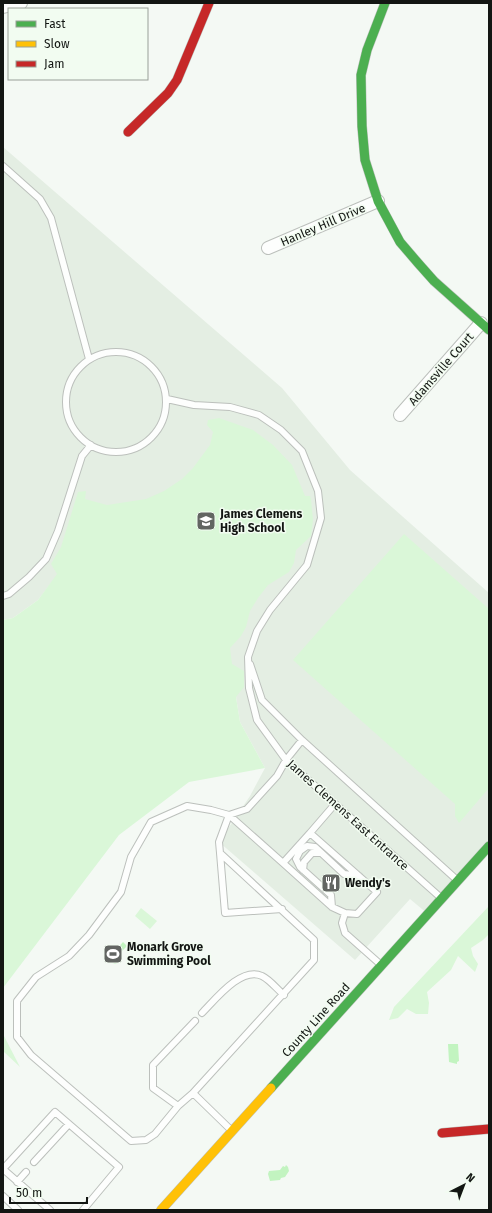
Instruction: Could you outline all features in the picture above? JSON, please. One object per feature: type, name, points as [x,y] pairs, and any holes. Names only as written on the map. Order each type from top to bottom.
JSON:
[{"type":"street","points":[[3,7],[21,3]]},
{"type":"street","points":[[128,132],[168,93],[177,80],[209,3]]},
{"type":"street","points":[[385,3],[367,50],[361,75],[362,126],[365,160],[378,201],[400,242],[434,281],[485,327]]},
{"type":"street","name":"Hanley Hill Drive","points":[[268,248],[378,201]]},
{"type":"street","name":"Adamsville Court","points":[[400,415],[485,327]]},
{"type":"street","name":"County Line Road","points":[[160,1210],[489,846]]},
{"type":"street","points":[[442,1134],[489,1129]]},
{"type":"lane","points":[[3,166],[40,199],[51,218],[90,359]]},
{"type":"lane","points":[[106,352],[123,352],[139,357],[153,367],[163,382],[167,399],[165,414],[159,428],[149,440],[136,448],[121,452],[105,451],[91,445],[78,434],[69,419],[66,402],[68,385],[77,370],[90,359],[106,352]]},
{"type":"lane","name":"James Clemens East Entrance","points":[[167,399],[194,405],[230,407],[259,415],[281,430],[302,451],[318,492],[321,518],[307,565],[270,610],[257,631],[248,657],[249,688],[257,720],[286,760],[442,898]]},
{"type":"lane","points":[[3,596],[9,594],[30,577],[46,559],[58,531],[82,456],[91,445]]},
{"type":"lane","name":"James Clemens East Entrance","points":[[248,657],[262,700],[302,740],[458,881]]},
{"type":"lane","points":[[229,815],[247,809],[277,776],[286,760],[302,740]]},
{"type":"lane","points":[[283,863],[335,804]]},
{"type":"lane","points":[[220,853],[314,940],[314,960],[284,995],[193,1093],[178,1106],[155,1134],[146,1140],[130,1141],[31,1055],[17,1037],[17,1001],[36,977],[69,956],[89,935],[121,892],[131,857],[151,822],[187,806],[229,815],[332,907],[345,913],[357,914],[376,892],[310,833]]},
{"type":"lane","points":[[229,815],[219,842],[226,913],[282,909]]},
{"type":"lane","points":[[332,907],[331,895],[303,870],[296,859],[300,851],[307,846],[315,847],[344,874],[359,876]]},
{"type":"lane","points":[[303,870],[304,862],[312,853],[321,853]]},
{"type":"lane","points":[[345,913],[342,923],[345,933],[381,966]]},
{"type":"lane","points":[[202,1013],[234,981],[250,974],[262,976],[284,995]]},
{"type":"lane","points":[[178,1106],[153,1088],[153,1065],[195,1021]]},
{"type":"lane","points":[[193,1093],[232,1131]]},
{"type":"lane","points":[[50,1210],[3,1169],[55,1112],[119,1167],[83,1210]]},
{"type":"lane","points":[[34,1162],[68,1124]]},
{"type":"lane","points":[[17,1182],[26,1172]]},
{"type":"lane","points":[[3,1196],[6,1201],[18,1210]]},
{"type":"shaded area","name":"James Clemens High School","points":[[3,147],[282,388],[350,470],[489,593],[489,846],[428,914],[410,899],[355,960],[219,842],[250,796],[265,768],[240,722],[236,697],[58,574],[38,600],[13,618],[3,620]]},
{"type":"shaded area","points":[[219,418],[253,430],[273,445],[292,465],[305,496],[310,496],[311,499],[313,520],[311,536],[296,550],[294,563],[289,572],[268,585],[258,598],[250,611],[246,627],[241,636],[230,648],[232,664],[244,671],[244,687],[236,697],[240,722],[265,768],[189,782],[119,835],[3,988],[3,620],[13,618],[38,600],[57,574],[51,564],[61,547],[78,492],[86,491],[85,499],[107,505],[146,499],[164,491],[182,479],[193,468],[210,445],[213,432],[207,425],[208,420]]},
{"type":"shaded area","points":[[404,534],[489,609],[489,788],[459,823],[455,816],[455,804],[293,660]]},
{"type":"shaded area","points":[[489,906],[489,934],[471,948],[473,956],[478,964],[475,972],[458,956],[451,970],[427,992],[429,1003],[428,1014],[416,1014],[407,1009],[398,1018],[389,1020],[394,1007]]},
{"type":"shaded area","points":[[141,908],[157,921],[150,929],[135,916]]},
{"type":"shaded area","name":"Monark Grove Swimming Pool","points":[[123,942],[127,946],[121,952],[120,962],[115,964],[108,961],[105,956],[107,950],[116,950]]},
{"type":"shaded area","points":[[3,1034],[20,1067],[3,1051]]},
{"type":"shaded area","points":[[448,1044],[458,1044],[459,1061],[457,1064],[449,1062]]},
{"type":"shaded area","points":[[286,1165],[289,1171],[285,1177],[281,1178],[280,1180],[270,1181],[268,1174],[269,1171],[280,1170]]},
{"type":"traffic: fast","points":[[385,3],[367,50],[361,75],[362,126],[365,160],[378,201],[400,242],[418,263],[434,281],[489,330]]},
{"type":"traffic: fast","points":[[271,1088],[489,846]]},
{"type":"traffic: slow","points":[[161,1210],[271,1088]]},
{"type":"traffic: jam","points":[[128,132],[168,93],[177,80],[209,3]]},
{"type":"traffic: jam","points":[[442,1133],[489,1129]]},
{"type":"place","name":"James Clemens High School","points":[[206,521]]},
{"type":"place","name":"Wendy's","points":[[331,883]]},
{"type":"place","name":"Monark Grove Swimming Pool","points":[[113,954]]}]
